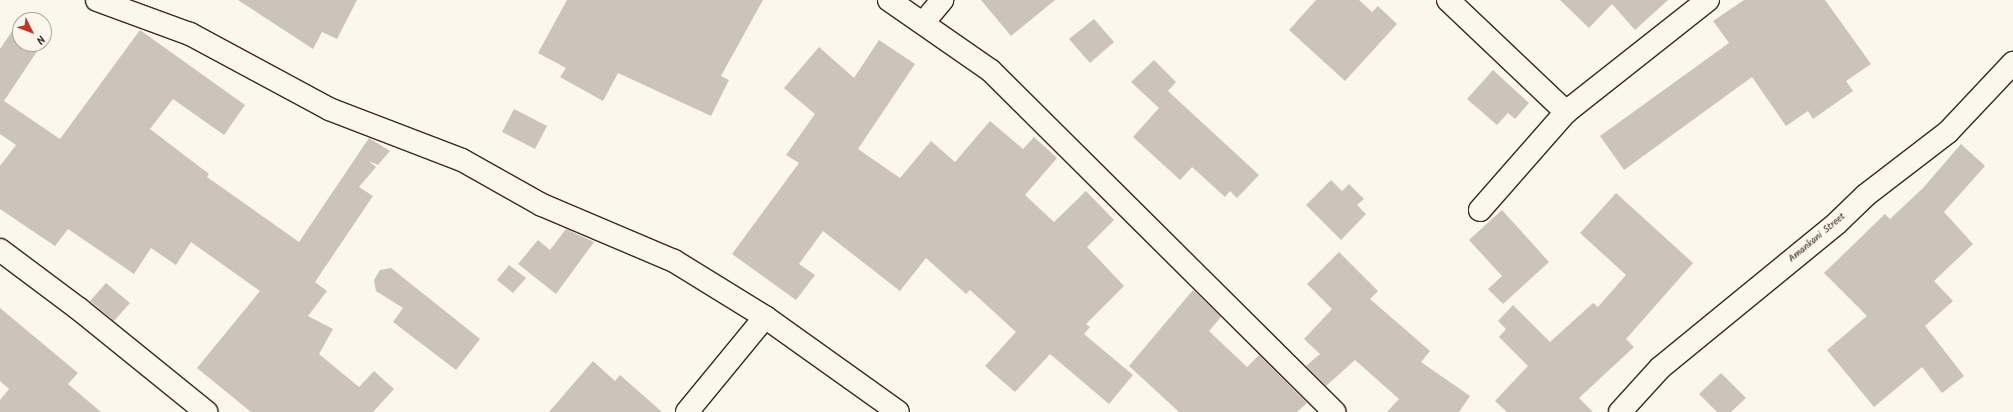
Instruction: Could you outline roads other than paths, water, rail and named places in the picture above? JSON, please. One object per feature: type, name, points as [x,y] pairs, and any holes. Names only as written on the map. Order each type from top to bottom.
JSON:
[{"type":"street","points":[[97,0],[190,34],[329,109],[462,160],[542,205],[674,261],[765,317],[898,412]]},
{"type":"street","points":[[889,0],[991,71],[1334,412]]},
{"type":"street","points":[[923,23],[942,0]]},
{"type":"street","points":[[1448,0],[1566,112]]},
{"type":"street","points":[[1480,210],[1566,112],[1708,0]]},
{"type":"street","name":"Amankani Street","points":[[1620,412],[1660,368],[1837,223],[1866,195],[1948,132],[2013,63]]},
{"type":"street","points":[[0,250],[79,308],[206,412]]},
{"type":"street","points":[[687,412],[765,317]]}]
